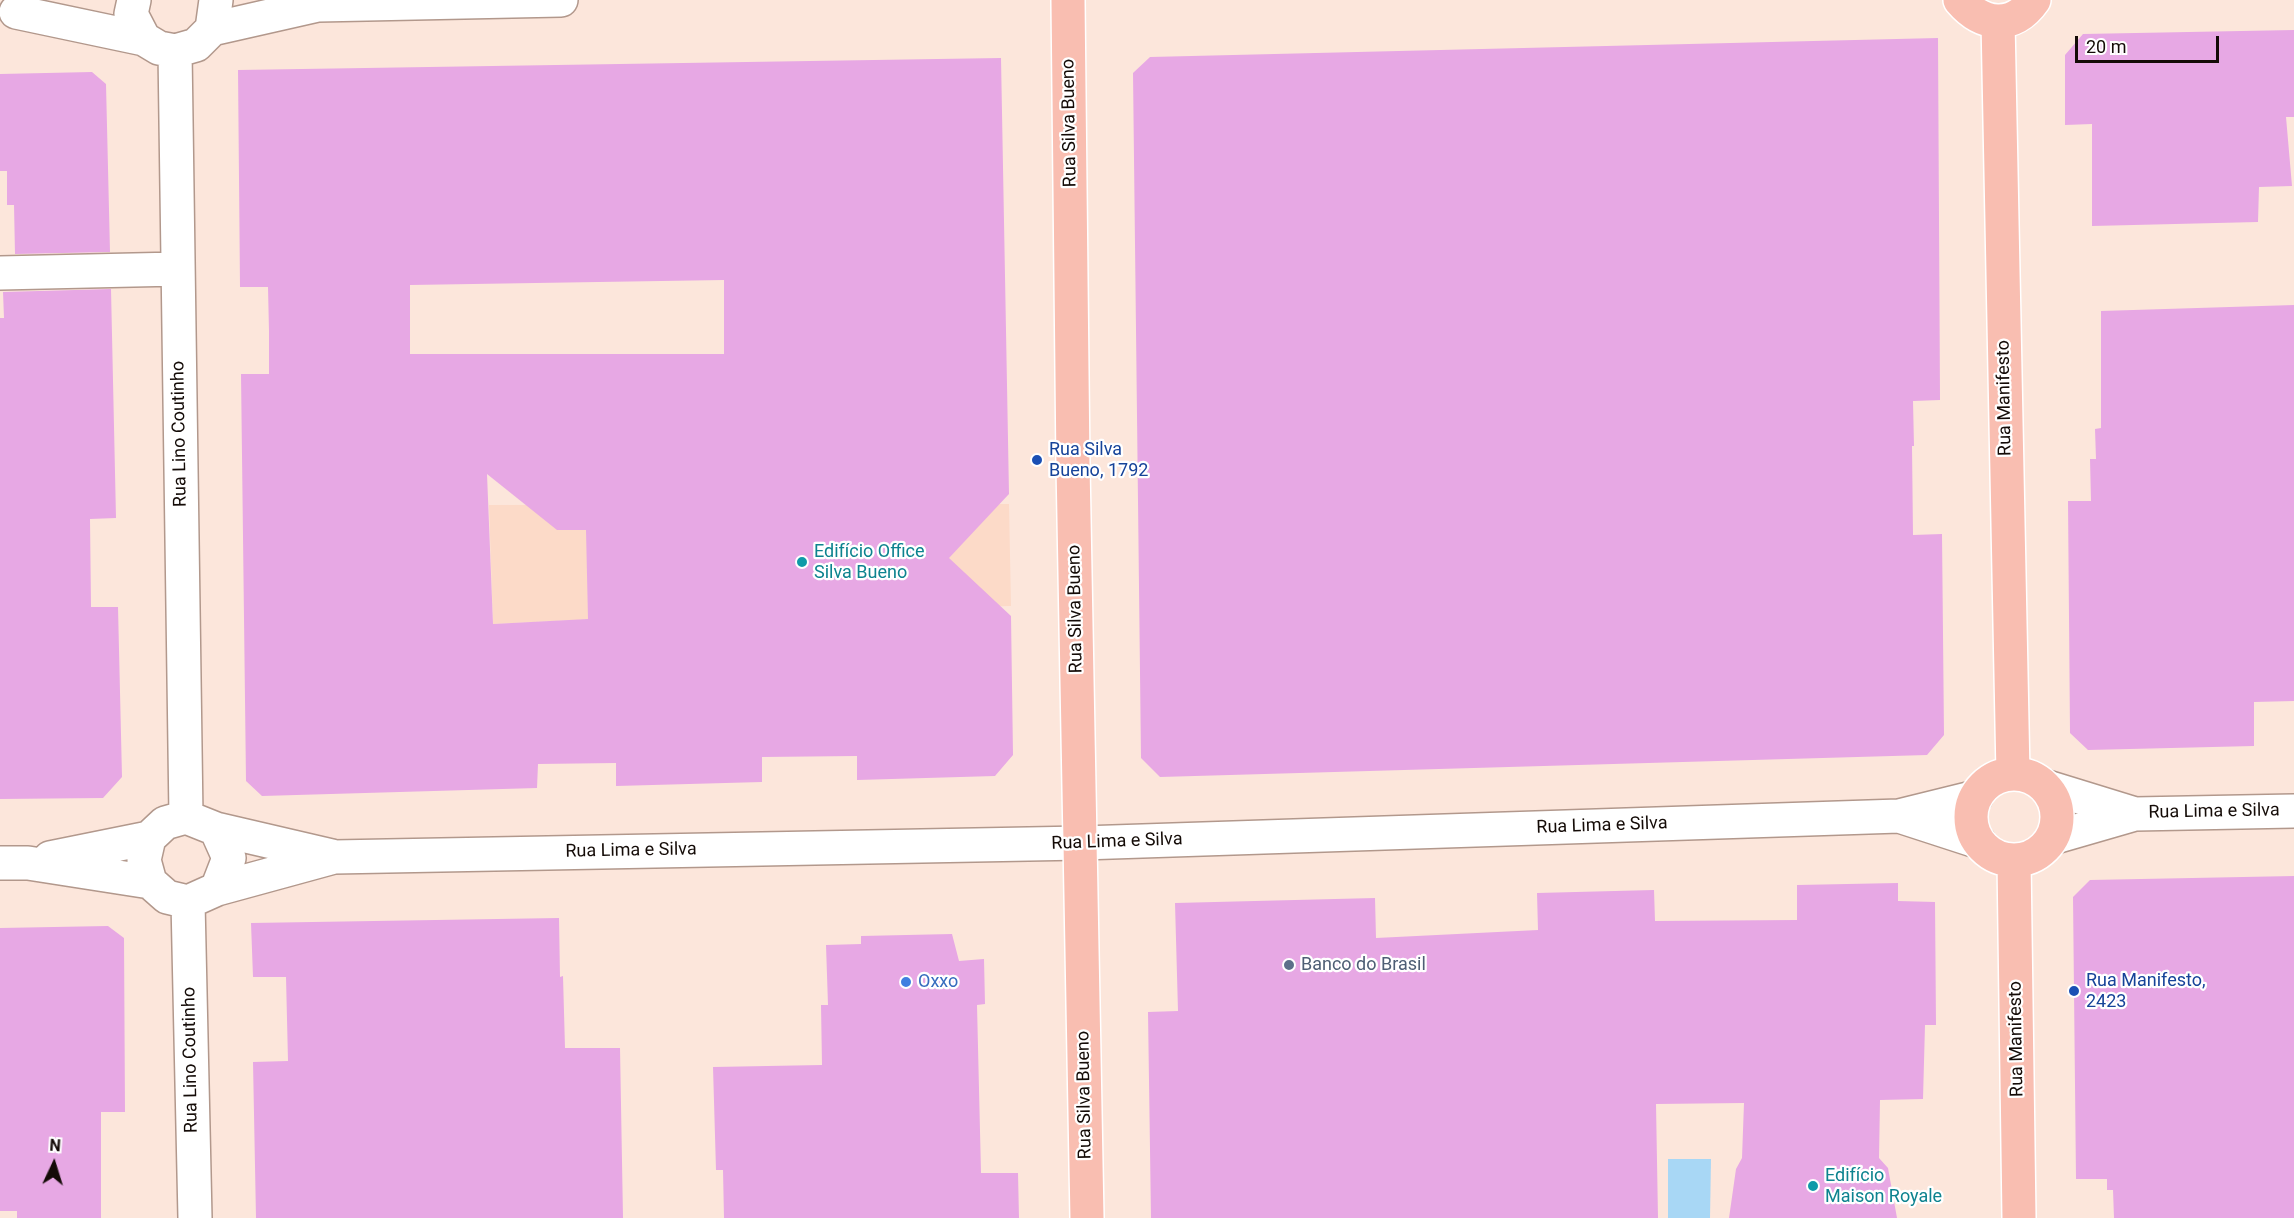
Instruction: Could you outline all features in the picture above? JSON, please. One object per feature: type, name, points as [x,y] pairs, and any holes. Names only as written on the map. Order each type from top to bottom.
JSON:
[{"type":"main road","name":"Rua Silva Bueno","points":[[1068,0],[1087,1218]]},
{"type":"main road","points":[[1960,0],[1970,11],[1983,19],[1998,21],[2009,20],[2019,15],[2034,0]]},
{"type":"main road","name":"Rua Manifesto","points":[[1998,21],[2013,774]]},
{"type":"main road","points":[[2013,774],[2024,775],[2044,786],[2057,810],[2057,825],[2052,838],[2045,847],[2025,859],[2014,860],[2001,858],[1989,852],[1979,842],[1972,820],[1976,797],[1986,785],[1998,777],[2013,774]]},
{"type":"main road","name":"Rua Manifesto","points":[[2014,860],[2019,1218]]},
{"type":"street","points":[[8,12],[74,0]]},
{"type":"street","points":[[134,0],[131,14],[144,39]]},
{"type":"street","points":[[8,12],[144,39],[159,48],[175,51],[196,45],[214,14],[308,2],[561,0]]},
{"type":"street","name":"Rua Lino Coutinho","points":[[175,51],[186,817]]},
{"type":"street","points":[[0,273],[178,269]]},
{"type":"street","name":"Rua Lima e Silva","points":[[2044,786],[2135,814]]},
{"type":"street","name":"Rua Lima e Silva","points":[[217,889],[333,857],[1082,843],[1899,816],[1976,797]]},
{"type":"street","name":"Rua Lima e Silva","points":[[2052,838],[2135,814],[2294,811]]},
{"type":"street","name":"Rua Lima e Silva","points":[[1899,816],[1979,842]]},
{"type":"street","points":[[14,863],[149,838],[165,823],[186,817],[216,829],[229,858],[217,889],[188,902],[166,897],[150,882],[144,860],[149,838]]},
{"type":"street","name":"Rua Lima e Silva","points":[[216,829],[333,857]]},
{"type":"street","points":[[14,863],[150,882]]},
{"type":"street","name":"Rua Lino Coutinho","points":[[188,902],[195,1218]]},
{"type":"shaded area","points":[[1009,504],[1011,606],[682,615],[493,624],[489,505]]},
{"type":"water","points":[[1668,1159],[1711,1159],[1710,1218],[1668,1218]]},
{"type":"building","points":[[2294,30],[2294,117],[2286,117],[2292,186],[2259,187],[2258,222],[2092,226],[2092,124],[2065,125],[2065,55],[2083,34]]},
{"type":"building","points":[[1938,38],[1940,400],[1913,401],[1914,446],[1912,446],[1913,535],[1942,534],[1944,735],[1927,755],[1160,777],[1141,758],[1133,73],[1150,57]]},
{"type":"building","points":[[1001,58],[1009,494],[949,558],[1011,616],[1013,755],[995,776],[857,780],[857,756],[762,757],[762,782],[616,786],[616,763],[538,764],[537,788],[262,796],[246,781],[241,374],[269,374],[268,287],[240,287],[238,70]],"holes":[[[724,280],[724,354],[410,354],[410,285]],[[487,474],[557,530],[586,530],[588,619],[493,624]]]},
{"type":"building","points":[[92,72],[106,84],[110,252],[15,254],[14,205],[7,205],[7,171],[0,171],[0,74]]},
{"type":"building","points":[[111,289],[116,518],[90,519],[91,607],[118,607],[122,777],[103,798],[0,799],[0,318],[4,318],[3,292]]},
{"type":"building","points":[[2294,305],[2294,701],[2254,702],[2254,746],[2088,750],[2070,733],[2068,501],[2091,501],[2090,459],[2096,459],[2095,429],[2101,428],[2101,311]]},
{"type":"building","points":[[2294,876],[2294,1218],[2114,1218],[2113,1190],[2107,1190],[2107,1179],[2076,1179],[2073,897],[2090,880]]},
{"type":"building","points":[[1898,883],[1898,901],[1935,902],[1936,1025],[1925,1025],[1923,1099],[1880,1100],[1879,1158],[1888,1168],[1897,1218],[1729,1218],[1736,1169],[1742,1158],[1744,1103],[1656,1104],[1658,1218],[1151,1218],[1148,1012],[1178,1011],[1175,903],[1375,898],[1376,938],[1538,930],[1537,893],[1654,890],[1655,921],[1797,920],[1797,885]]},
{"type":"building","points":[[559,918],[565,1048],[620,1048],[623,1218],[256,1218],[253,1062],[288,1061],[286,977],[253,977],[251,923]]},
{"type":"building","points":[[108,926],[124,938],[125,1112],[101,1112],[101,1218],[17,1218],[17,1211],[0,1211],[0,928]]},
{"type":"building","points":[[952,934],[959,961],[984,959],[985,1004],[977,1005],[981,1173],[1018,1173],[1019,1218],[724,1218],[723,1170],[716,1170],[713,1067],[822,1065],[821,1005],[828,1005],[826,945],[861,944],[861,936]]},
{"type":"place","name":"Rua Silva Bueno, 1792","points":[[1037,460]]},
{"type":"place","name":"Edifício Office Silva Bueno","points":[[802,562]]},
{"type":"place","name":"Banco do Brasil","points":[[1289,965]]},
{"type":"place","name":"Oxxo","points":[[906,982]]},
{"type":"place","name":"Rua Manifesto, 2423","points":[[2074,991]]},
{"type":"place","name":"Edifício Maison Royale","points":[[1813,1186]]}]
